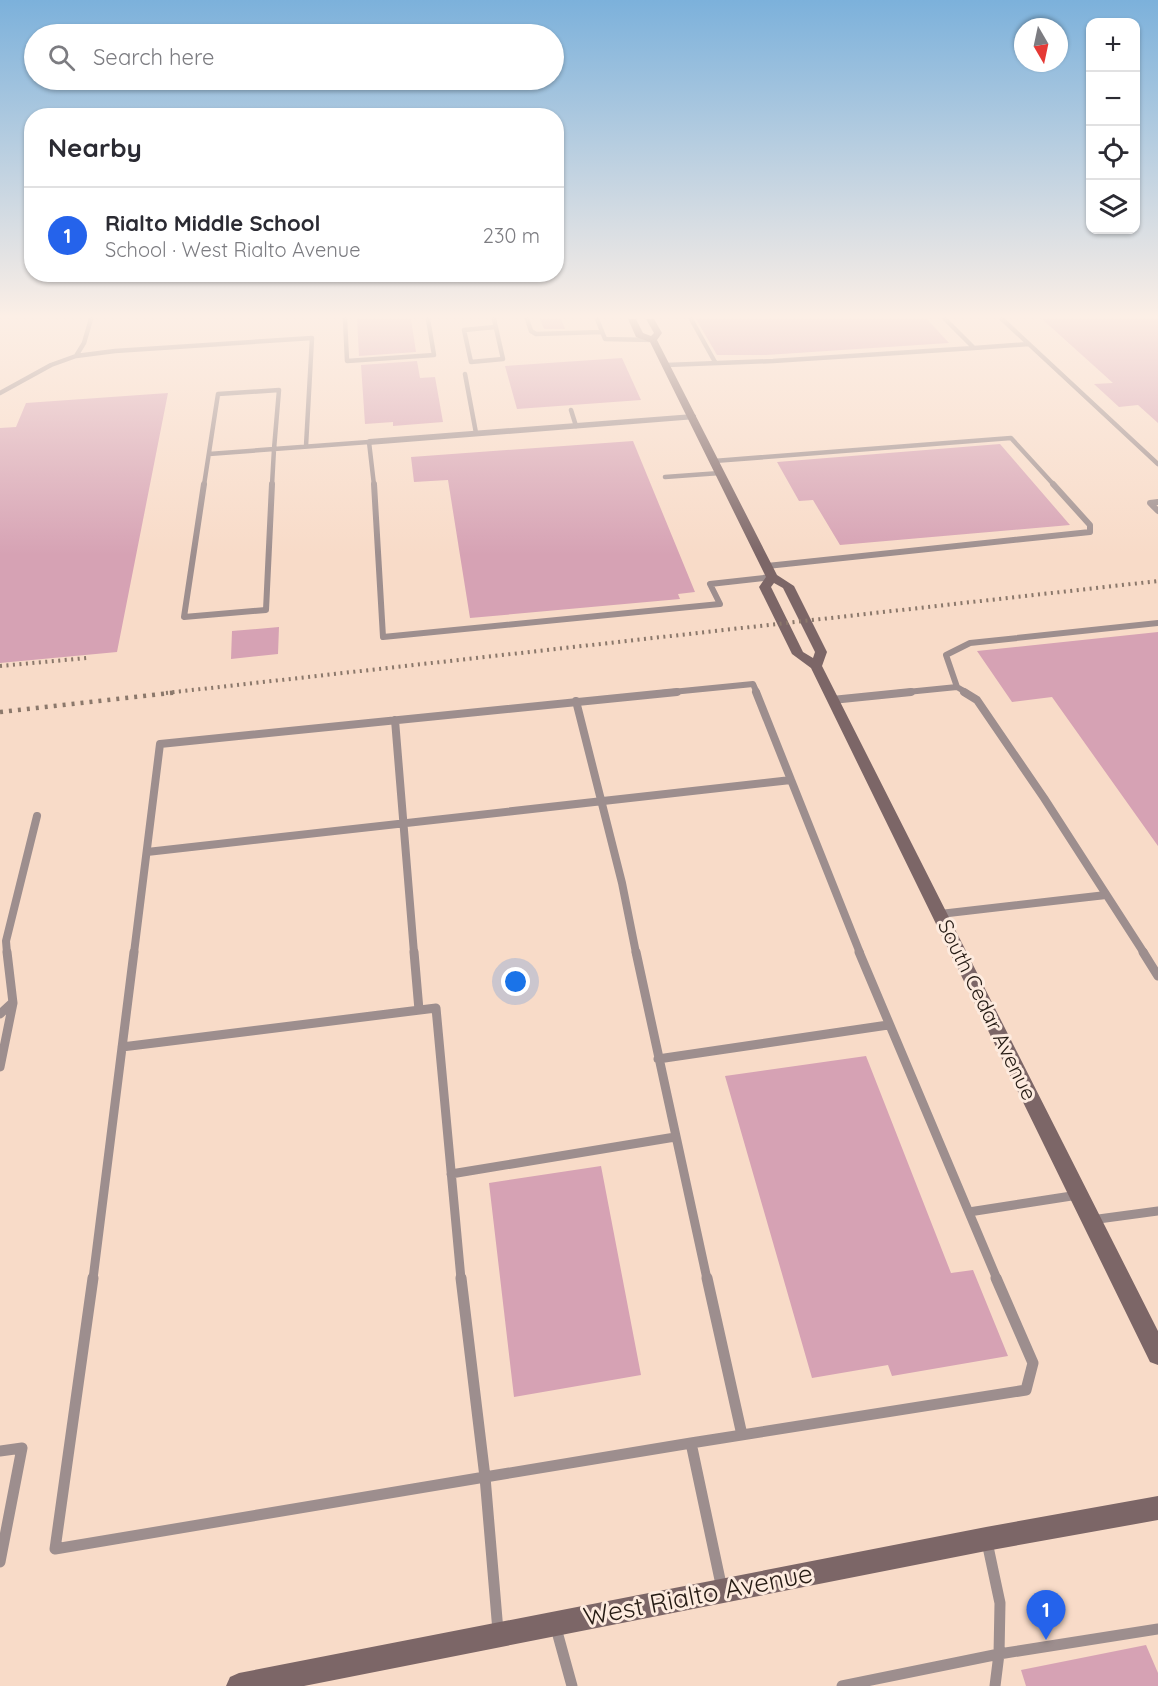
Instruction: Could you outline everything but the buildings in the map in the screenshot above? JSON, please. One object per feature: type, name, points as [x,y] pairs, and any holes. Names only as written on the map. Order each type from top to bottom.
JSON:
[{"type":"main road","name":"South Cedar Avenue","points":[[683,398],[769,572],[788,585],[806,621],[821,652],[816,666]]},
{"type":"main road","name":"South Cedar Avenue","points":[[769,572],[765,587],[798,654],[816,666],[1158,1354]]},
{"type":"main road","name":"West Rialto Avenue","points":[[239,1686],[986,1539],[1158,1508]]},
{"type":"street","points":[[369,442],[693,417]]},
{"type":"lane","points":[[217,398],[184,617],[266,610],[278,398]]},
{"type":"lane","points":[[306,446],[309,398]]},
{"type":"lane","points":[[469,398],[476,434]]},
{"type":"lane","points":[[1087,398],[1158,464]]},
{"type":"lane","points":[[571,410],[576,426]]},
{"type":"lane","points":[[209,454],[369,442],[383,637],[720,604],[710,584],[769,572],[1090,531],[1090,525],[1011,438],[714,461]]},
{"type":"lane","points":[[665,477],[720,473]]},
{"type":"lane","points":[[1158,502],[1150,503],[1158,512]]},
{"type":"lane","points":[[1158,623],[970,644],[946,656],[957,687],[977,700],[1044,798],[1158,976]]},
{"type":"lane","points":[[753,684],[888,1025],[1033,1363],[1026,1390],[691,1443],[55,1549],[160,744],[576,701],[753,684]]},
{"type":"lane","points":[[832,700],[957,687]]},
{"type":"lane","points":[[576,701],[622,883],[658,1059],[742,1435]]},
{"type":"lane","points":[[395,720],[419,1010]]},
{"type":"lane","points":[[147,852],[791,780]]},
{"type":"lane","points":[[0,1066],[13,1003],[6,941],[37,816]]},
{"type":"lane","points":[[940,915],[1106,895]]},
{"type":"lane","points":[[0,1014],[13,1003]]},
{"type":"lane","points":[[122,1047],[436,1008],[463,1303],[485,1477],[499,1635]]},
{"type":"lane","points":[[658,1059],[888,1025]]},
{"type":"lane","points":[[451,1174],[675,1137]]},
{"type":"lane","points":[[969,1212],[1079,1195]]},
{"type":"lane","points":[[1091,1220],[1158,1211]]},
{"type":"lane","points":[[691,1443],[722,1591]]},
{"type":"lane","points":[[0,1451],[22,1448],[0,1562]]},
{"type":"lane","points":[[986,1539],[1000,1604],[999,1654],[995,1686]]},
{"type":"lane","points":[[555,1623],[572,1686]]},
{"type":"lane","points":[[842,1686],[999,1654],[1158,1629]]},
{"type":"railway","points":[[166,693],[1158,581]]},
{"type":"railway","points":[[0,666],[87,658]]},
{"type":"railway","points":[[0,712],[179,692]]},
{"type":"place","name":"Rialto Middle School","points":[[1046,1640]]}]
